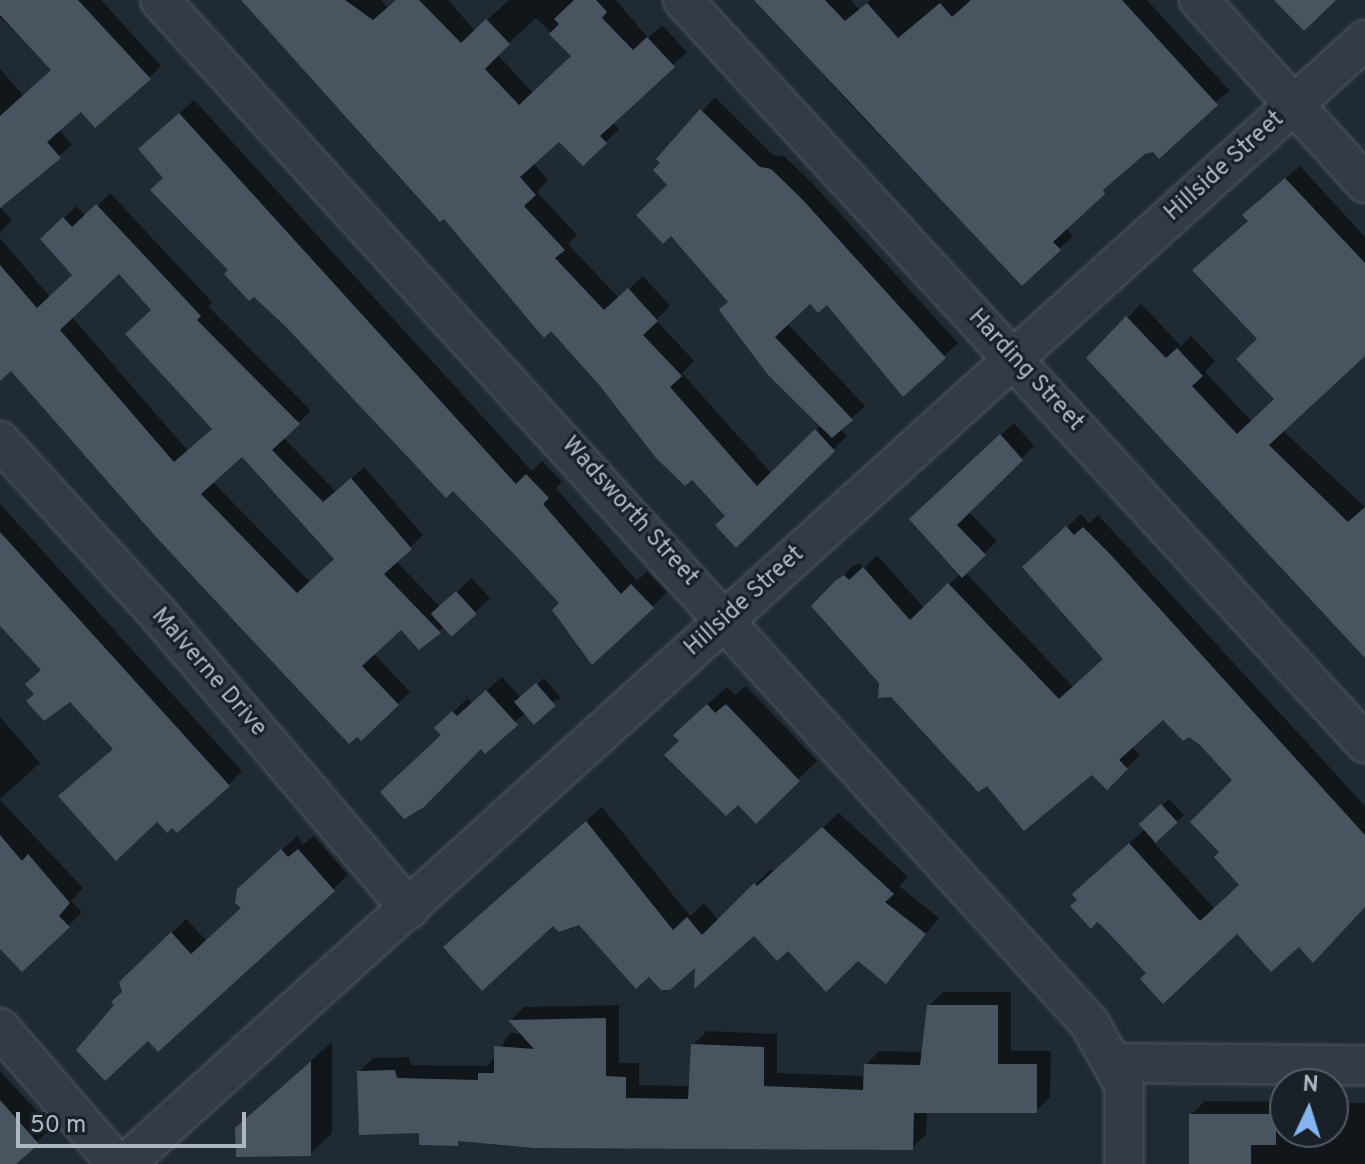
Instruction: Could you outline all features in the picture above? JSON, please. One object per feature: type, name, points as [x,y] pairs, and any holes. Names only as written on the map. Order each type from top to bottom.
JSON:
[{"type":"street","name":"Wadsworth Street","points":[[160,0],[726,619],[1090,1024],[1116,1063],[1124,1085],[1124,1164]]},
{"type":"street","name":"Harding Street","points":[[683,0],[1365,743]]},
{"type":"street","points":[[1199,0],[1365,183]]},
{"type":"street","name":"Hillside Street","points":[[125,1164],[1365,40]]},
{"type":"street","name":"Malverne Drive","points":[[0,441],[159,615],[409,909]]},
{"type":"street","points":[[0,1028],[117,1164]]},
{"type":"street","points":[[1116,1063],[1365,1065]]},
{"type":"building","points":[[0,0],[78,0],[151,79],[95,128],[81,112],[47,142],[61,158],[0,208],[0,116],[51,70],[0,15]]},
{"type":"building","points":[[241,0],[345,0],[373,20],[396,0],[419,0],[461,43],[486,19],[510,44],[485,69],[519,105],[571,56],[549,34],[559,24],[554,19],[574,0],[596,0],[607,12],[602,18],[633,50],[647,37],[675,67],[600,136],[607,143],[583,166],[559,142],[520,177],[536,195],[524,206],[565,250],[555,258],[604,310],[628,288],[658,321],[643,335],[682,376],[670,387],[757,486],[815,429],[835,451],[736,548],[715,525],[725,516],[692,480],[685,486],[656,458],[600,386],[551,331],[544,338],[444,219],[440,222]]},
{"type":"building","points":[[754,0],[825,0],[845,21],[867,3],[898,38],[940,3],[952,17],[971,0],[1122,0],[1218,105],[1159,159],[1153,152],[1145,154],[1103,190],[1105,194],[1053,242],[1061,250],[1022,286]]},
{"type":"building","points":[[1274,0],[1336,0],[1304,31]]},
{"type":"building","points":[[700,109],[760,167],[771,169],[802,199],[946,358],[903,397],[827,305],[818,313],[810,304],[775,337],[853,420],[832,438],[769,376],[719,309],[728,302],[671,236],[663,244],[636,215],[667,185],[653,170],[660,163],[656,159]]},
{"type":"building","points":[[179,113],[516,484],[526,474],[549,498],[543,504],[621,594],[631,584],[654,608],[592,665],[552,610],[559,603],[513,553],[453,491],[446,498],[286,327],[254,297],[249,301],[224,274],[228,270],[150,190],[163,178],[138,149]]},
{"type":"building","points":[[1285,178],[1365,263],[1365,356],[1269,445],[1348,522],[1365,507],[1365,658],[1086,358],[1126,316],[1166,358],[1177,348],[1203,376],[1192,386],[1237,434],[1274,399],[1236,359],[1257,339],[1192,270],[1248,221],[1242,215]]},
{"type":"building","points":[[96,204],[201,316],[197,320],[300,424],[272,450],[323,502],[351,478],[412,549],[384,574],[441,633],[419,650],[401,630],[362,666],[399,705],[361,741],[357,737],[349,744],[157,538],[11,371],[0,381],[0,265],[37,308],[72,275],[40,239],[63,217],[72,227]],"holes":[[[119,274],[151,310],[125,334],[212,429],[174,462],[60,330]],[[242,457],[334,559],[297,593],[201,494]]]},
{"type":"building","points":[[1000,434],[1023,460],[957,525],[986,555],[962,578],[909,519]]},
{"type":"building","points":[[1066,526],[1074,535],[1083,527],[1111,555],[1365,835],[1365,907],[1313,963],[1299,947],[1271,972],[1237,934],[1163,1004],[1140,979],[1146,973],[1102,926],[1097,922],[1091,929],[1070,906],[1077,900],[1072,894],[1129,843],[1200,921],[1239,885],[1214,857],[1219,852],[1190,822],[1232,780],[1199,744],[1189,737],[1183,741],[1163,720],[1119,760],[1128,769],[1107,790],[1092,775],[1024,831],[987,786],[978,792],[891,697],[878,698],[879,683],[811,606],[835,581],[844,575],[849,580],[863,567],[910,620],[948,583],[1059,699],[1103,659],[1022,567]]},
{"type":"building","points":[[0,532],[230,786],[177,833],[172,828],[167,833],[157,822],[116,861],[58,796],[113,749],[70,702],[44,721],[26,701],[34,694],[25,684],[41,670],[0,626]]},
{"type":"building","points":[[456,591],[477,614],[451,637],[431,614]]},
{"type":"building","points":[[536,683],[556,706],[534,725],[514,702]]},
{"type":"building","points":[[486,690],[518,725],[485,754],[481,749],[424,807],[404,819],[380,792],[441,735],[434,728],[452,711],[457,716]]},
{"type":"building","points":[[707,704],[715,713],[726,704],[800,781],[756,824],[738,805],[726,816],[664,755],[679,741],[673,735]]},
{"type":"building","points":[[1161,804],[1178,823],[1155,843],[1139,824]]},
{"type":"building","points":[[586,821],[673,930],[687,917],[702,935],[754,883],[757,886],[822,827],[894,894],[885,902],[926,934],[886,984],[858,961],[826,992],[788,951],[777,961],[754,936],[694,989],[695,968],[670,990],[661,990],[649,977],[636,989],[579,925],[559,932],[553,926],[482,991],[443,947]]},
{"type":"building","points":[[0,835],[22,861],[28,854],[70,903],[59,916],[70,927],[22,972],[0,949]]},
{"type":"building","points":[[281,849],[288,857],[298,849],[335,891],[158,1052],[148,1041],[105,1081],[76,1050],[114,1005],[111,1002],[122,992],[119,982],[171,932],[191,954],[241,908],[235,903],[237,889]]},
{"type":"building","points":[[927,1005],[998,1005],[998,1064],[1037,1064],[1037,1113],[914,1113],[913,1150],[534,1148],[458,1141],[458,1146],[419,1145],[419,1133],[359,1135],[357,1071],[395,1070],[397,1078],[478,1080],[478,1073],[494,1073],[494,1046],[534,1049],[508,1020],[606,1018],[606,1076],[626,1077],[626,1098],[688,1099],[691,1044],[764,1047],[764,1086],[863,1090],[864,1064],[920,1065]]},
{"type":"building","points":[[311,1061],[311,1156],[236,1157],[235,1128]]},
{"type":"building","points":[[0,1100],[39,1144],[16,1164],[0,1164]]},
{"type":"building","points":[[1189,1114],[1269,1114],[1269,1145],[1251,1145],[1251,1164],[1189,1164]]}]
